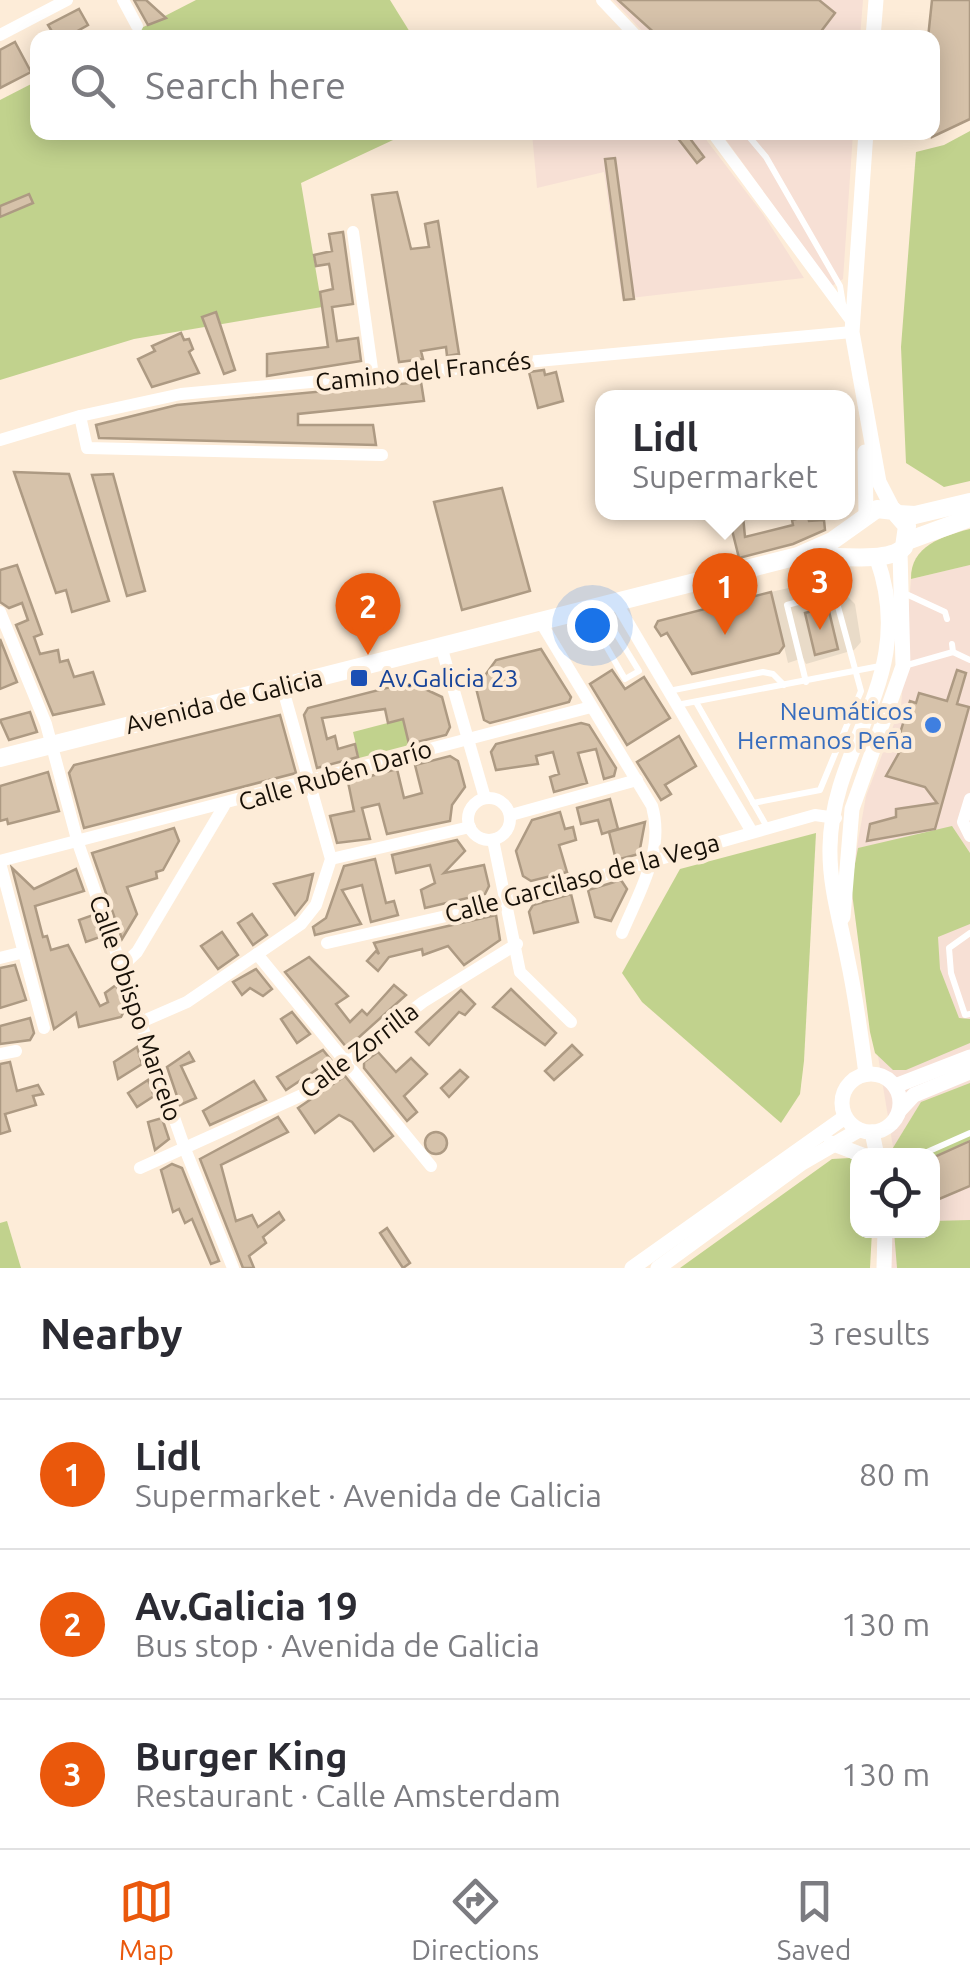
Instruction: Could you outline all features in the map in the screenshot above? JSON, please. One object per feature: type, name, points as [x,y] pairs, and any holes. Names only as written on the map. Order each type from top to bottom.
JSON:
[{"type":"main road","points":[[970,502],[915,515],[883,508],[864,517],[858,542],[873,557],[970,518]]},
{"type":"main road","points":[[896,512],[907,526],[904,546]]},
{"type":"main road","name":"Avenida de Galicia","points":[[2,751],[51,745],[798,556],[832,541],[864,517]]},
{"type":"main road","name":"Avenida de Galicia","points":[[798,556],[873,557]]},
{"type":"street","points":[[0,35],[67,0]]},
{"type":"street","points":[[122,0],[137,26]]},
{"type":"street","points":[[602,0],[630,30]]},
{"type":"street","points":[[874,30],[876,0]]},
{"type":"street","points":[[718,140],[850,323]]},
{"type":"street","points":[[865,140],[850,323],[864,418],[879,482],[896,512]]},
{"type":"street","points":[[353,232],[372,376]]},
{"type":"street","name":"Camino del Francés","points":[[0,440],[80,416],[181,394],[850,323]]},
{"type":"street","points":[[80,416],[87,448],[382,455]]},
{"type":"street","points":[[864,418],[864,517]]},
{"type":"street","points":[[841,926],[852,809],[894,665],[904,593],[904,546]]},
{"type":"street","points":[[866,1074],[831,863],[845,777],[894,665],[888,588],[873,557]]},
{"type":"street","points":[[600,606],[669,692],[752,832]]},
{"type":"street","name":"Calle Obispo Marcelo","points":[[0,612],[51,745],[78,843],[186,1149],[233,1268]]},
{"type":"street","points":[[540,621],[636,780],[658,824],[652,860],[622,933]]},
{"type":"street","points":[[442,646],[484,798]]},
{"type":"street","points":[[141,1022],[187,1002],[308,914],[331,859],[282,686]]},
{"type":"street","name":"Calle Rubén Darío","points":[[0,862],[592,706]]},
{"type":"street","points":[[511,815],[636,780]]},
{"type":"street","points":[[484,798],[502,801],[511,815],[510,825],[493,840],[480,838],[470,827],[472,807],[484,798]]},
{"type":"street","points":[[970,799],[963,822],[970,836]]},
{"type":"street","points":[[122,966],[137,952],[224,806]]},
{"type":"street","name":"Calle Garcilaso de la Vega","points":[[327,942],[508,902],[816,815],[836,818]]},
{"type":"street","points":[[331,859],[470,827]]},
{"type":"street","points":[[493,840],[518,944],[520,972],[571,1022]]},
{"type":"street","points":[[0,862],[44,1028]]},
{"type":"street","name":"Calle Zorrilla","points":[[140,1168],[302,1096],[423,1002],[518,944]]},
{"type":"street","points":[[0,958],[24,952]]},
{"type":"street","points":[[257,954],[431,1166]]},
{"type":"street","points":[[0,1054],[16,1051]]},
{"type":"street","points":[[895,1086],[970,1057]]},
{"type":"street","points":[[658,1268],[831,1143],[892,1124],[914,1095],[970,1072]]},
{"type":"street","points":[[873,1148],[866,1131],[845,1117],[842,1104],[846,1088],[866,1074],[880,1075],[895,1086],[900,1110]]},
{"type":"street","points":[[632,1268],[845,1117]]},
{"type":"street","points":[[831,1143],[850,1150]]},
{"type":"street","points":[[884,1268],[885,1238]]},
{"type":"lane","points":[[752,140],[840,286],[850,323]]},
{"type":"lane","points":[[753,803],[820,790],[860,698],[834,592],[787,604],[806,682]]},
{"type":"lane","points":[[904,593],[945,612],[947,619]]},
{"type":"lane","points":[[600,606],[639,671],[624,679],[600,606]]},
{"type":"lane","points":[[677,705],[894,665],[952,648],[970,660]]},
{"type":"lane","points":[[669,692],[763,672],[773,674],[785,686]]},
{"type":"lane","points":[[696,702],[767,828]]},
{"type":"lane","points":[[970,933],[949,948],[956,992],[965,1015],[970,1014]]},
{"type":"lane","points":[[936,1148],[970,1133]]},
{"type":"shaded area","points":[[613,0],[863,0],[861,30],[641,30]]},
{"type":"shaded area","points":[[533,140],[706,140],[763,214],[804,278],[622,299],[604,172],[537,188]]},
{"type":"shaded area","points":[[726,140],[853,140],[843,279],[832,286]]},
{"type":"shaded area","points":[[970,565],[970,1268],[891,1268],[892,1238],[940,1238],[940,1148],[893,1147],[850,886],[866,796],[901,706],[911,579]]},
{"type":"shaded area","points":[[819,581],[841,590],[855,604],[861,642],[854,650],[806,664],[803,658],[788,663],[771,592]]},
{"type":"green space","points":[[196,0],[390,0],[409,30],[138,30]]},
{"type":"green space","points":[[30,85],[30,140],[393,140],[301,183],[322,307],[134,339],[0,380],[0,100]]},
{"type":"green space","points":[[970,131],[970,481],[944,487],[906,463],[901,347],[916,152],[944,145]]},
{"type":"green space","points":[[970,529],[970,565],[911,579],[916,558],[930,544]]},
{"type":"green space","points":[[403,719],[409,745],[359,758],[353,732]]},
{"type":"green space","points":[[952,826],[970,853],[970,924],[938,937],[940,969],[959,1018],[970,1019],[970,1043],[906,1070],[893,1070],[875,1053],[870,1032],[851,885],[858,848]]},
{"type":"green space","points":[[816,833],[804,1061],[800,1094],[781,1123],[642,1002],[622,973],[680,869]]},
{"type":"green space","points":[[970,1083],[970,1140],[940,1155],[940,1148],[893,1148],[921,1102]]},
{"type":"green space","points":[[850,1158],[850,1238],[872,1238],[870,1268],[680,1268],[832,1159]]},
{"type":"green space","points":[[970,1220],[970,1268],[897,1268],[895,1238],[940,1238],[940,1221]]},
{"type":"green space","points":[[7,1221],[21,1268],[0,1268],[0,1223]]},
{"type":"building","points":[[134,0],[146,0],[166,18],[148,25]]},
{"type":"building","points":[[618,0],[819,0],[835,13],[822,30],[651,30]]},
{"type":"building","points":[[932,0],[970,0],[970,119],[940,133],[940,30],[929,30]]},
{"type":"building","points":[[79,9],[88,25],[79,30],[51,30],[48,25]]},
{"type":"building","points":[[15,42],[30,73],[0,88],[0,50]]},
{"type":"building","points":[[679,140],[691,140],[704,157],[697,163]]},
{"type":"building","points":[[615,158],[634,299],[624,300],[605,159]]},
{"type":"building","points":[[397,192],[411,249],[429,247],[425,224],[438,221],[459,354],[447,356],[446,347],[421,351],[423,359],[399,362],[372,195]]},
{"type":"building","points":[[29,194],[33,203],[0,217],[0,206]]},
{"type":"building","points":[[343,232],[353,304],[332,307],[337,341],[358,338],[361,361],[267,376],[267,354],[328,347],[320,292],[333,289],[330,269],[329,264],[316,266],[314,255],[332,251],[329,234]]},
{"type":"building","points":[[216,312],[235,370],[224,374],[202,317]]},
{"type":"building","points":[[181,333],[184,340],[189,339],[193,349],[189,352],[199,373],[152,387],[138,359],[155,351],[152,346]]},
{"type":"building","points":[[544,370],[545,375],[556,372],[563,401],[538,408],[529,372]]},
{"type":"building","points":[[421,382],[424,401],[298,414],[298,425],[373,425],[376,445],[99,438],[96,425],[177,405]]},
{"type":"building","points":[[14,472],[69,474],[109,601],[72,612],[66,590],[56,593]]},
{"type":"building","points":[[113,474],[145,591],[127,596],[92,475]]},
{"type":"building","points":[[502,488],[530,591],[462,610],[434,502]]},
{"type":"building","points":[[730,520],[743,520],[745,537],[793,525],[792,520],[824,520],[825,530],[793,544],[739,558]]},
{"type":"building","points":[[17,565],[42,634],[34,637],[40,654],[58,650],[60,662],[68,660],[74,677],[93,672],[104,704],[53,715],[16,625],[28,620],[22,603],[9,608],[0,602],[0,570]]},
{"type":"building","points":[[771,592],[784,646],[779,653],[692,674],[667,633],[661,636],[655,627],[658,621]]},
{"type":"building","points":[[828,607],[838,649],[815,655],[805,613]]},
{"type":"building","points":[[0,639],[17,682],[0,689]]},
{"type":"building","points":[[541,649],[571,697],[569,702],[490,723],[484,720],[476,688],[496,660]]},
{"type":"building","points":[[612,670],[625,689],[644,677],[670,718],[627,745],[590,684]]},
{"type":"building","points":[[957,670],[966,673],[957,704],[969,707],[935,829],[867,841],[870,824],[896,817],[896,809],[937,803],[925,787],[886,776],[904,744],[897,743],[910,701],[916,703],[919,693],[947,701]]},
{"type":"building","points":[[410,682],[442,697],[450,727],[446,735],[409,744],[403,719],[388,723],[385,709],[322,718],[327,739],[335,736],[338,749],[355,744],[358,757],[317,768],[304,715],[308,708]]},
{"type":"building","points":[[30,712],[37,732],[9,740],[0,720]]},
{"type":"building","points":[[280,715],[296,773],[84,828],[69,773],[74,765]]},
{"type":"building","points":[[581,723],[589,725],[616,768],[614,776],[604,779],[596,749],[578,753],[587,783],[554,792],[550,777],[559,774],[553,752],[536,756],[538,764],[496,770],[491,752],[496,744]]},
{"type":"building","points":[[679,736],[696,766],[665,785],[671,794],[661,800],[637,762]]},
{"type":"building","points":[[450,756],[458,761],[465,787],[452,805],[450,821],[387,834],[379,804],[362,808],[370,839],[337,843],[330,816],[354,811],[348,782],[397,769],[404,798],[422,793],[415,765]]},
{"type":"building","points":[[48,772],[59,811],[8,824],[7,819],[0,821],[0,786]]},
{"type":"building","points":[[610,799],[618,829],[602,834],[598,820],[581,824],[577,808]]},
{"type":"building","points":[[560,812],[565,829],[573,827],[576,840],[559,845],[567,872],[531,881],[523,876],[516,851],[532,820]]},
{"type":"building","points":[[645,822],[639,854],[616,860],[609,832]]},
{"type":"building","points":[[174,828],[179,841],[163,870],[156,872],[157,878],[127,887],[137,914],[122,939],[92,853]]},
{"type":"building","points":[[457,840],[465,851],[444,873],[484,865],[489,886],[485,894],[425,908],[421,890],[435,883],[430,865],[396,873],[392,855]]},
{"type":"building","points":[[375,859],[386,903],[394,901],[398,915],[371,922],[362,885],[342,890],[361,924],[315,935],[313,927],[326,918],[344,866]]},
{"type":"building","points":[[12,868],[34,889],[76,869],[84,891],[35,906],[43,937],[47,936],[51,950],[68,945],[100,1006],[108,1002],[105,993],[116,985],[125,1009],[121,1017],[79,1027],[76,1013],[54,1029]]},
{"type":"building","points":[[313,874],[307,900],[295,915],[274,884]]},
{"type":"building","points":[[621,880],[627,889],[611,921],[595,917],[588,890]]},
{"type":"building","points":[[571,894],[578,922],[534,933],[529,912],[533,905]]},
{"type":"building","points":[[252,914],[267,935],[253,945],[238,923]]},
{"type":"building","points":[[93,915],[100,937],[86,942],[79,920]]},
{"type":"building","points":[[496,915],[500,940],[464,965],[448,946],[423,955],[422,949],[389,957],[378,971],[367,961],[376,951],[379,954],[374,943]]},
{"type":"building","points":[[222,932],[238,955],[218,969],[201,946]]},
{"type":"building","points":[[309,957],[348,996],[336,1004],[350,1022],[362,1010],[367,1015],[394,985],[406,995],[347,1048],[285,972]]},
{"type":"building","points":[[15,965],[26,1000],[0,1008],[0,968]]},
{"type":"building","points":[[256,969],[272,989],[263,996],[250,988],[242,995],[233,982]]},
{"type":"building","points":[[511,989],[556,1033],[545,1045],[493,1007]]},
{"type":"building","points":[[461,990],[475,1004],[465,1015],[459,1012],[429,1045],[416,1032]]},
{"type":"building","points":[[292,1012],[310,1034],[297,1043],[281,1019]]},
{"type":"building","points":[[30,1018],[34,1033],[30,1040],[0,1044],[0,1026]]},
{"type":"building","points":[[572,1045],[582,1055],[554,1080],[545,1071]]},
{"type":"building","points":[[137,1047],[142,1064],[118,1079],[114,1062]]},
{"type":"building","points":[[323,1050],[331,1060],[286,1090],[277,1077]]},
{"type":"building","points":[[189,1052],[194,1061],[181,1066],[196,1098],[180,1105],[167,1067]]},
{"type":"building","points":[[378,1052],[396,1072],[411,1058],[427,1074],[404,1096],[417,1112],[407,1121],[364,1068],[364,1062]]},
{"type":"building","points":[[10,1062],[17,1091],[38,1085],[43,1094],[33,1096],[36,1105],[5,1114],[10,1131],[0,1134],[0,1064]]},
{"type":"building","points":[[460,1070],[468,1077],[449,1097],[441,1088]]},
{"type":"building","points":[[345,1076],[393,1136],[374,1151],[352,1122],[339,1115],[315,1133],[298,1108]]},
{"type":"building","points":[[148,1080],[154,1096],[137,1107],[128,1093]]},
{"type":"building","points":[[254,1081],[266,1100],[210,1125],[203,1111]]},
{"type":"building","points":[[278,1117],[288,1132],[221,1165],[236,1221],[252,1215],[258,1227],[279,1212],[284,1220],[263,1237],[266,1243],[249,1256],[254,1268],[243,1268],[200,1159]]},
{"type":"building","points":[[162,1118],[169,1139],[155,1150],[148,1122]]},
{"type":"building","points":[[436,1132],[444,1135],[444,1151],[436,1154],[428,1151],[425,1143],[428,1135]]},
{"type":"building","points":[[970,1141],[970,1186],[940,1199],[940,1154]]},
{"type":"building","points":[[172,1164],[182,1168],[219,1261],[211,1264],[192,1219],[185,1223],[179,1209],[173,1212],[161,1170]]},
{"type":"building","points":[[387,1228],[410,1263],[403,1268],[380,1233]]},
{"type":"place","name":"Burger King","points":[[820,630]]},
{"type":"place","name":"Lidl","points":[[725,635]]},
{"type":"place","name":"Av.Galicia 19","points":[[368,655]]},
{"type":"place","name":"Av.Galicia 23","points":[[359,678]]},
{"type":"place","name":"Neumáticos Hermanos Peña","points":[[933,725]]}]
